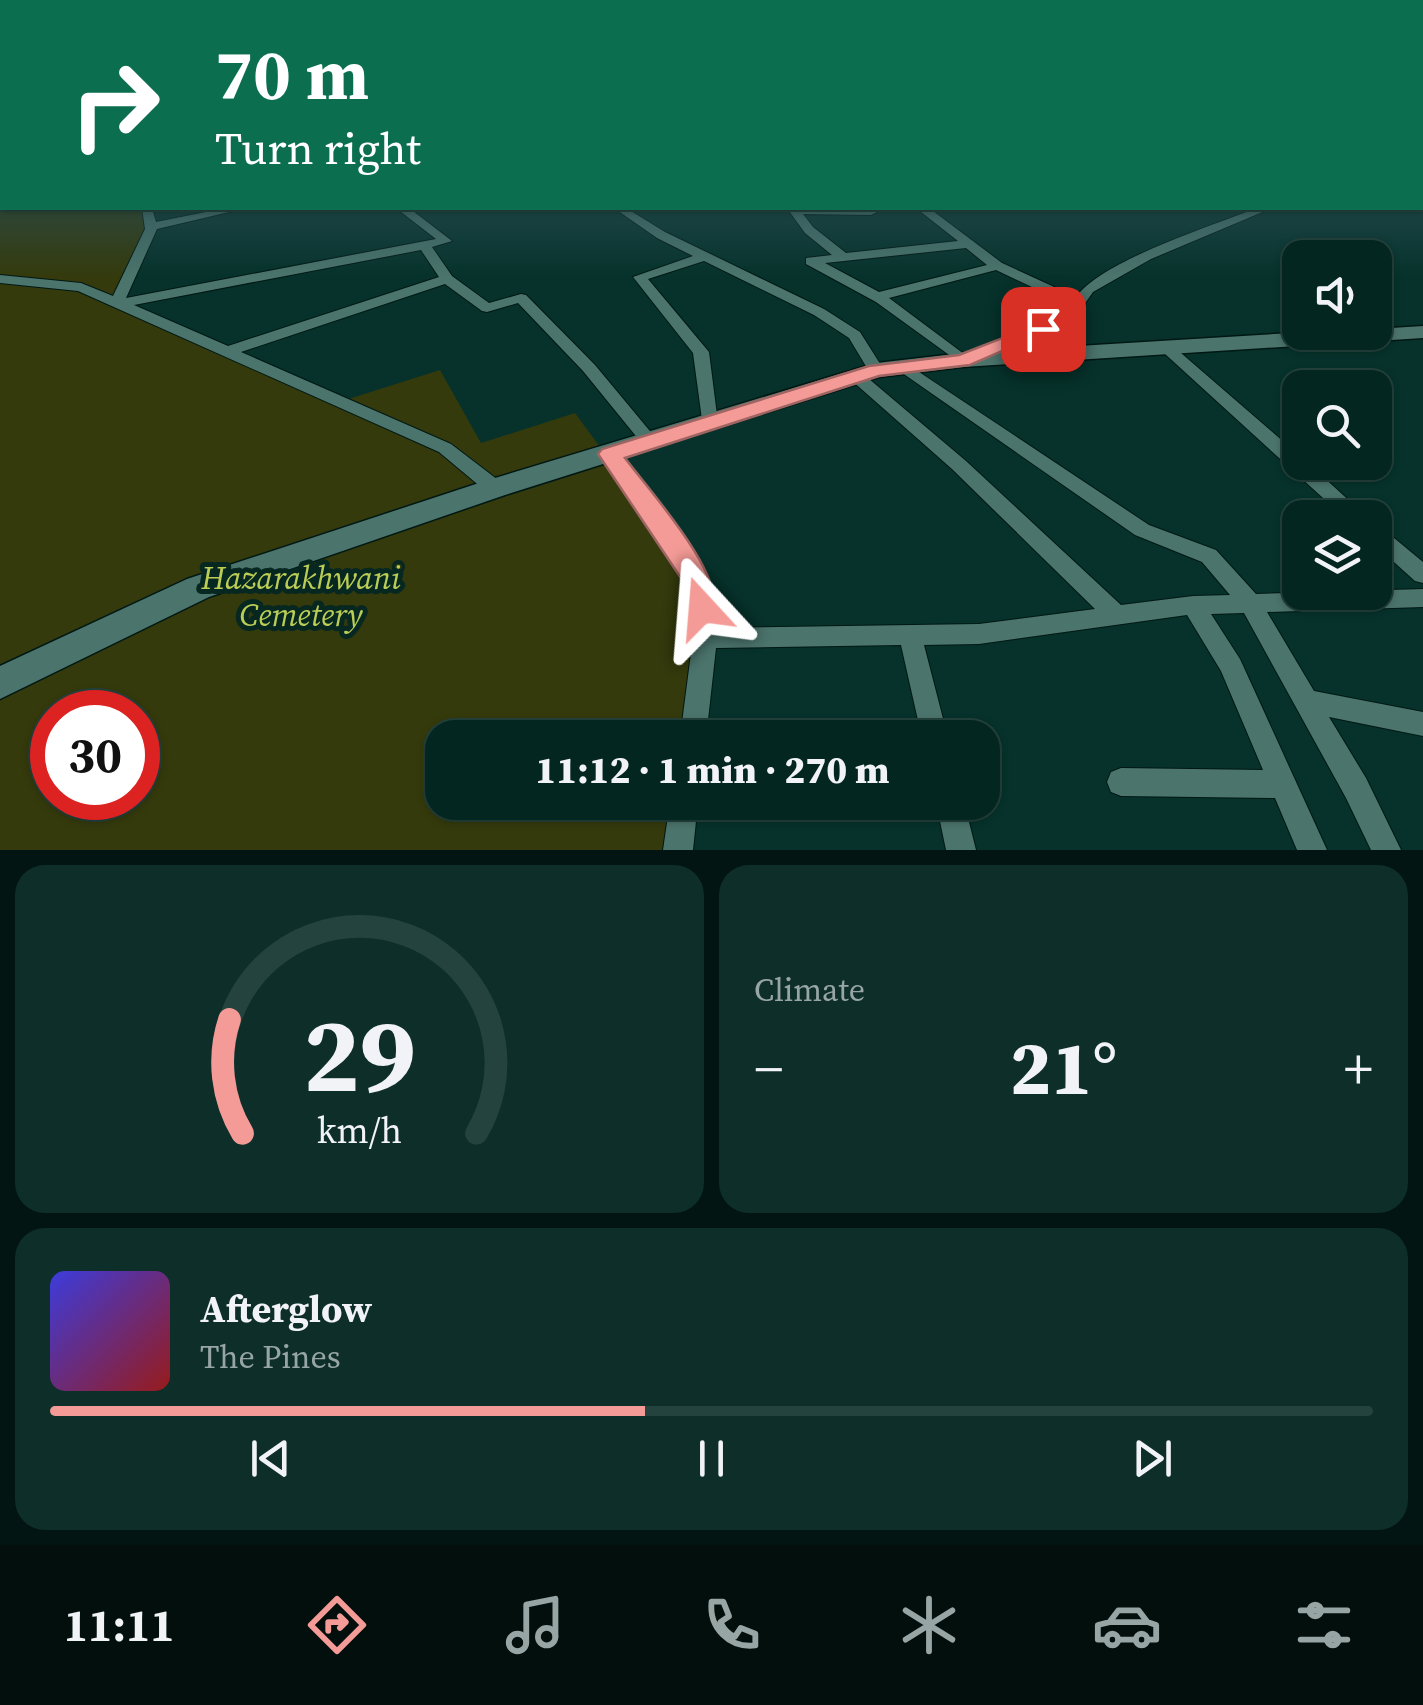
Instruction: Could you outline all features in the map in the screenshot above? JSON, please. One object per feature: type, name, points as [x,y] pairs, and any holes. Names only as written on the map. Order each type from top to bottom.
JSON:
[{"type":"main road","points":[[0,683],[198,588],[495,488],[866,373],[962,360],[1423,332]]},
{"type":"street","points":[[116,304],[151,227],[150,210]]},
{"type":"street","points":[[151,227],[231,210]]},
{"type":"street","points":[[116,304],[446,241],[405,210]]},
{"type":"street","points":[[622,210],[820,312],[855,335],[866,373],[1116,615]]},
{"type":"street","points":[[795,210],[810,230],[841,256]]},
{"type":"street","points":[[819,210],[869,210]]},
{"type":"street","points":[[925,210],[998,266],[1078,303]]},
{"type":"street","points":[[969,244],[811,261],[877,296],[962,360],[1022,334],[1064,323],[1088,289],[1146,256],[1261,210]]},
{"type":"street","points":[[424,245],[448,279],[487,308],[521,298],[589,368],[650,442]]},
{"type":"street","points":[[705,256],[640,277],[702,352],[709,423]]},
{"type":"street","points":[[877,296],[998,266]]},
{"type":"street","points":[[0,279],[81,288],[445,448],[495,488]]},
{"type":"street","points":[[225,352],[448,279]]},
{"type":"street","points":[[1169,350],[1338,500]]},
{"type":"street","points":[[904,367],[1142,530],[1209,556],[1251,604],[1356,788],[1386,850]]},
{"type":"street","points":[[610,454],[697,579],[706,638],[695,720]]},
{"type":"street","points":[[1392,548],[1423,576]]},
{"type":"street","points":[[706,638],[979,634],[1193,605],[1423,598]]},
{"type":"street","points":[[1193,605],[1231,666],[1312,850]]},
{"type":"street","points":[[910,635],[931,720]]},
{"type":"street","points":[[1304,700],[1423,724]]},
{"type":"street","points":[[1121,782],[1284,784]]},
{"type":"street","points":[[678,850],[682,820]]},
{"type":"street","points":[[954,820],[961,850]]},
{"type":"green space","name":"Hazarakhwani Cemetery","points":[[0,210],[147,210],[151,229],[117,304],[339,402],[440,370],[481,443],[575,413],[697,579],[699,720],[425,720],[425,820],[686,820],[682,850],[0,850]]},
{"type":"route","points":[[702,608],[697,579],[610,454],[876,370],[962,360],[1043,329]]}]
